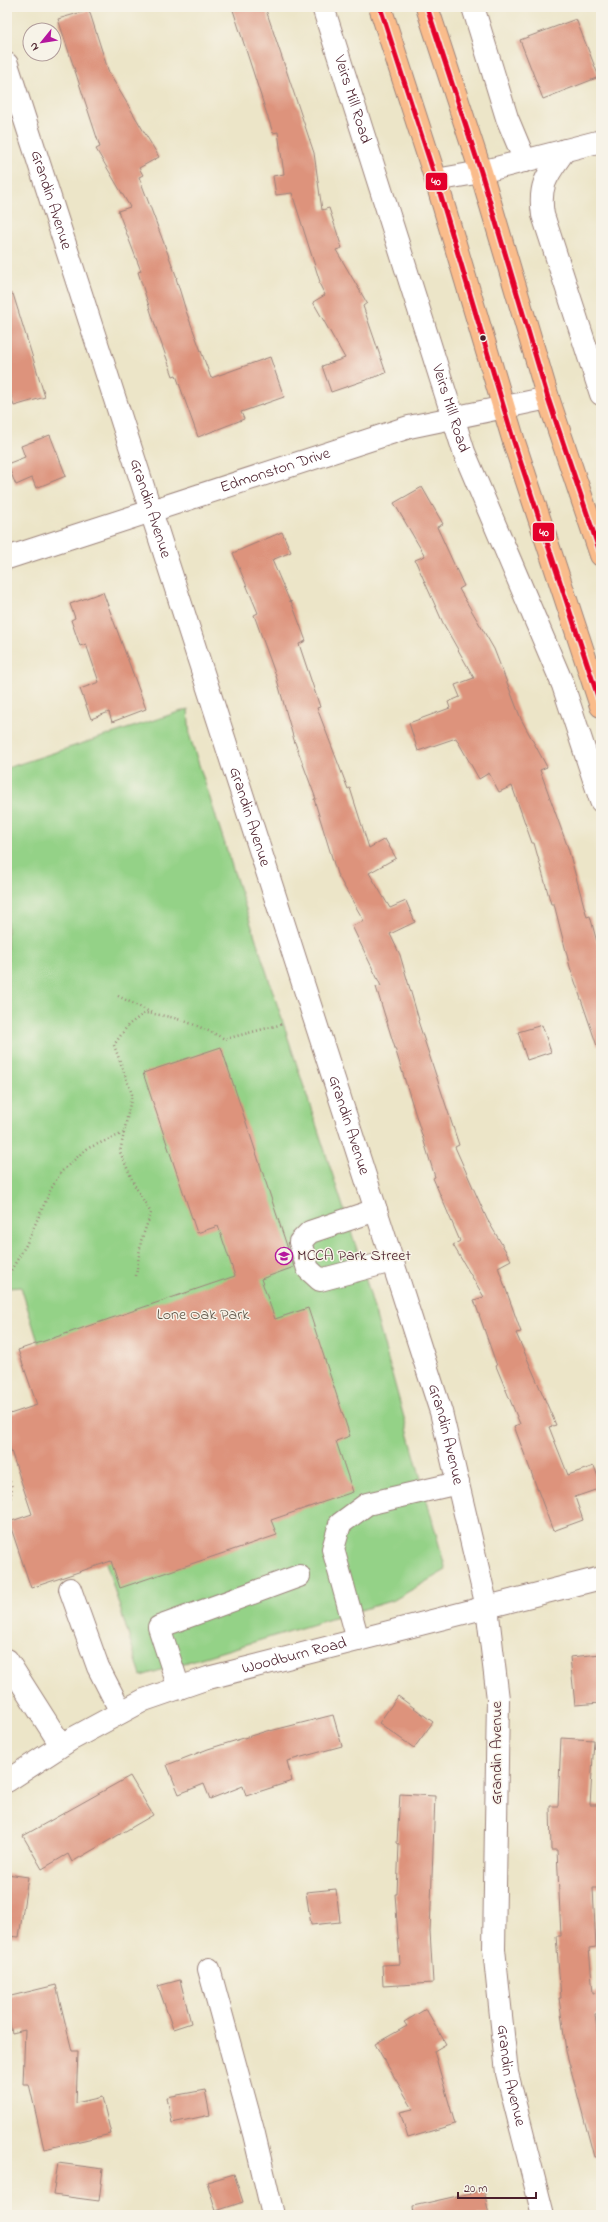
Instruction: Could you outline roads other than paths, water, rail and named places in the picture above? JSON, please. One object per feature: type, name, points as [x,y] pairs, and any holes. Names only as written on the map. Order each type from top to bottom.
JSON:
[{"type":"main road","points":[[380,7],[436,180],[503,408],[601,706]]},
{"type":"main road","points":[[427,7],[481,172],[548,398],[601,554]]},
{"type":"street","name":"Veirs Mill Road","points":[[323,7],[444,386],[452,419],[464,452],[563,685],[601,801]]},
{"type":"street","points":[[473,7],[507,118],[525,161]]},
{"type":"street","name":"Grandin Avenue","points":[[7,64],[441,1412],[487,1607],[498,1699],[494,1949],[507,2073],[543,2215]]},
{"type":"street","points":[[436,180],[481,172],[601,141]]},
{"type":"street","points":[[565,150],[550,172],[542,188],[540,199],[543,215],[601,394]]},
{"type":"street","name":"Edmonston Drive","points":[[7,558],[409,427],[548,398]]},
{"type":"street","points":[[376,1210],[310,1232],[300,1242],[308,1269],[320,1280],[392,1261]]},
{"type":"street","points":[[358,1640],[332,1549],[340,1524],[367,1504],[458,1483]]},
{"type":"street","points":[[179,1688],[159,1627],[299,1576]]},
{"type":"street","name":"Woodburn Road","points":[[7,1781],[62,1745],[144,1700],[208,1678],[601,1578]]},
{"type":"street","points":[[70,1589],[98,1666],[121,1712]]},
{"type":"street","points":[[7,1660],[62,1745]]},
{"type":"street","points":[[209,1969],[254,2134],[274,2215]]},
{"type":"place","name":"MCCA Park Street","points":[[284,1256]]},
{"type":"park label","name":"Lone Oak Park","points":[[203,1315]]}]
